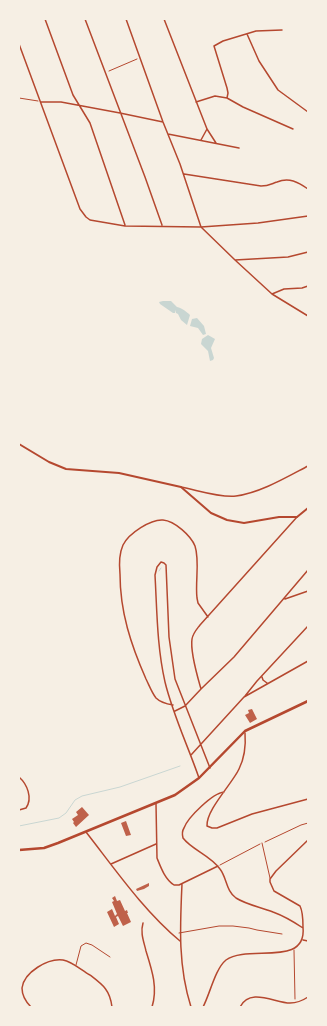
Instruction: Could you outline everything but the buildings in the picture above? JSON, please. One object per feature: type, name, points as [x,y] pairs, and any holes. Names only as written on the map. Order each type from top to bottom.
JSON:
[{"type":"main road","points":[[19,850],[44,848],[175,796],[210,768],[245,731],[308,701]]},
{"type":"street","points":[[45,19],[73,95],[90,123],[125,226]]},
{"type":"street","points":[[85,19],[162,226]]},
{"type":"street","points":[[126,19],[163,122],[184,174],[201,227],[272,294],[308,316]]},
{"type":"street","points":[[164,19],[207,129],[216,143]]},
{"type":"street","points":[[227,98],[228,88],[214,46],[262,30],[282,30]]},
{"type":"street","points":[[247,34],[259,61],[278,90],[308,112]]},
{"type":"street","points":[[19,44],[82,213],[86,217],[96,221],[125,226],[201,227],[258,223],[308,216]]},
{"type":"street","points":[[196,102],[215,96],[227,98],[243,107],[293,129]]},
{"type":"street","points":[[40,102],[61,102],[163,122]]},
{"type":"street","points":[[201,140],[207,129]]},
{"type":"street","points":[[168,134],[239,148]]},
{"type":"street","points":[[19,169],[19,179]]},
{"type":"street","points":[[184,174],[262,186],[270,186],[280,181],[290,180],[299,182],[308,188]]},
{"type":"street","points":[[235,260],[288,257],[308,252]]},
{"type":"street","points":[[272,294],[284,289],[302,288],[308,286]]},
{"type":"street","points":[[19,444],[53,464],[66,469],[119,473],[225,496],[250,493],[308,466]]},
{"type":"street","points":[[181,487],[211,513],[227,520],[244,523],[279,517],[297,517]]},
{"type":"street","points":[[201,689],[192,639],[197,628],[297,517],[308,508]]},
{"type":"street","points":[[173,705],[161,701],[154,696],[129,637],[122,606],[119,562],[120,552],[128,539],[141,528],[164,520],[172,523],[185,533],[195,546],[197,553],[197,598],[198,603],[208,616]]},
{"type":"street","points":[[199,778],[165,681],[159,642],[155,575],[157,567],[161,562],[166,565],[169,637],[175,679],[210,768]]},
{"type":"street","points":[[175,711],[185,706],[234,657],[308,570]]},
{"type":"street","points":[[283,600],[308,591]]},
{"type":"street","points":[[191,755],[201,746],[308,626]]},
{"type":"street","points":[[244,697],[308,661]]},
{"type":"street","points":[[262,676],[263,680],[267,683]]},
{"type":"street","points":[[245,731],[245,747],[238,771],[208,817],[207,826],[217,828],[252,814],[308,799]]},
{"type":"street","points":[[19,777],[22,780],[29,796],[28,803],[23,809],[19,810]]},
{"type":"street","points":[[224,792],[215,796],[195,813],[186,824],[183,831],[184,840],[209,857],[218,866],[224,875],[232,895],[243,901],[280,914],[303,928]]},
{"type":"street","points":[[156,804],[157,858],[168,881],[174,885],[182,884],[218,866]]},
{"type":"street","points":[[86,832],[162,926],[180,941]]},
{"type":"street","points":[[203,1007],[218,972],[226,961],[241,955],[255,953],[279,953],[294,950],[303,940],[302,912],[300,906],[274,891],[271,886],[270,879],[276,871],[308,840]]},
{"type":"street","points":[[111,864],[156,844]]},
{"type":"street","points":[[182,884],[179,933],[184,977],[191,1007]]},
{"type":"street","points":[[143,924],[141,933],[154,982],[155,993],[152,1007]]},
{"type":"street","points":[[303,940],[308,941]]},
{"type":"street","points":[[31,1007],[24,998],[22,987],[26,978],[43,964],[55,960],[62,960],[76,966],[95,979],[107,990],[112,1007]]},
{"type":"street","points":[[240,1007],[245,1001],[255,997],[263,997],[286,1003],[295,1003],[308,997]]},
{"type":"lane","points":[[262,843],[270,879]]},
{"type":"lane","points":[[179,933],[219,926],[233,926],[282,934]]},
{"type":"lane","points":[[76,966],[81,946],[86,943],[92,945],[110,957]]},
{"type":"path","points":[[104,72],[140,58]]},
{"type":"path","points":[[19,98],[40,102]]},
{"type":"path","points":[[218,866],[262,843],[308,823]]},
{"type":"path","points":[[294,950],[295,1003]]},
{"type":"shaded area","points":[[171,301],[177,307],[183,309],[190,315],[187,325],[181,320],[176,313],[176,310],[175,313],[173,313],[160,304],[159,302]]},
{"type":"shaded area","points":[[197,318],[204,326],[206,334],[203,335],[198,328],[190,326],[192,319]]},
{"type":"shaded area","points":[[208,335],[215,339],[211,348],[214,358],[210,361],[208,351],[201,344],[202,339]]},
{"type":"waterway","points":[[19,826],[59,818],[66,813],[75,800],[82,796],[120,787],[180,766]]}]
